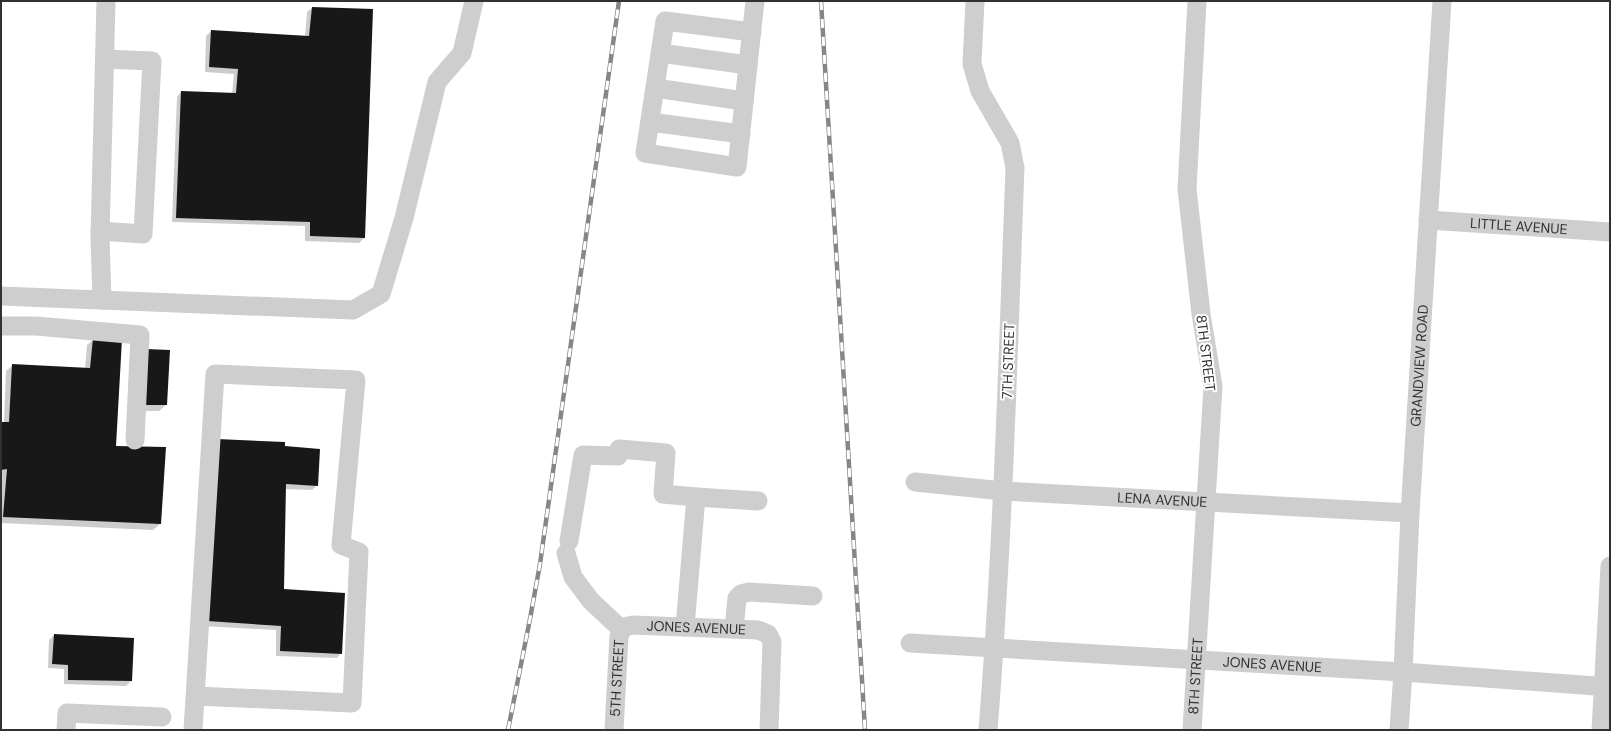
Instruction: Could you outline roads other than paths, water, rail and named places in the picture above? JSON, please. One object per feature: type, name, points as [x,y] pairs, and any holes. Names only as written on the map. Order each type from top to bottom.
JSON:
[{"type":"street","points":[[102,300],[100,231],[106,1]]},
{"type":"street","points":[[1,296],[353,310],[381,294],[404,218],[437,82],[462,53],[474,1]]},
{"type":"street","points":[[752,32],[665,21],[645,153],[737,166],[740,134],[752,32],[755,1]]},
{"type":"street","name":"7TH STREET","points":[[976,1],[972,64],[980,91],[1010,143],[1015,168],[1003,491],[988,730]]},
{"type":"street","name":"8TH STREET","points":[[1192,730],[1213,386],[1201,314],[1187,189],[1197,1]]},
{"type":"street","name":"GRANDVIEW ROAD","points":[[1399,730],[1410,512],[1442,1]]},
{"type":"street","points":[[660,53],[748,64]]},
{"type":"street","points":[[100,231],[143,234],[152,60],[105,59]]},
{"type":"street","points":[[655,88],[744,101]]},
{"type":"street","points":[[650,122],[740,134]]},
{"type":"street","name":"LITTLE AVENUE","points":[[1428,220],[1610,232]]},
{"type":"street","points":[[1,326],[36,326],[140,335],[135,440]]},
{"type":"street","points":[[193,730],[215,374],[356,380],[341,545],[359,552],[352,703],[196,696]]},
{"type":"street","points":[[623,629],[591,601],[573,577],[567,547],[583,455],[618,456],[620,449],[666,453],[663,494],[758,501]]},
{"type":"street","name":"LENA AVENUE","points":[[915,482],[1003,491],[1410,512]]},
{"type":"street","points":[[685,627],[696,497]]},
{"type":"street","points":[[1601,730],[1607,687],[1610,566]]},
{"type":"street","points":[[734,629],[737,598],[741,594],[749,592],[813,596]]},
{"type":"street","name":"JONES AVENUE","points":[[623,629],[633,625],[758,630],[768,634],[772,642],[769,730]]},
{"type":"street","name":"5TH STREET","points":[[614,730],[619,636],[623,629]]},
{"type":"street","name":"JONES AVENUE","points":[[910,643],[1403,672],[1607,687]]},
{"type":"street","points":[[66,730],[67,713],[162,717]]},
{"type":"railway","points":[[508,730],[540,564],[619,1]]},
{"type":"railway","points":[[821,1],[865,730]]}]
